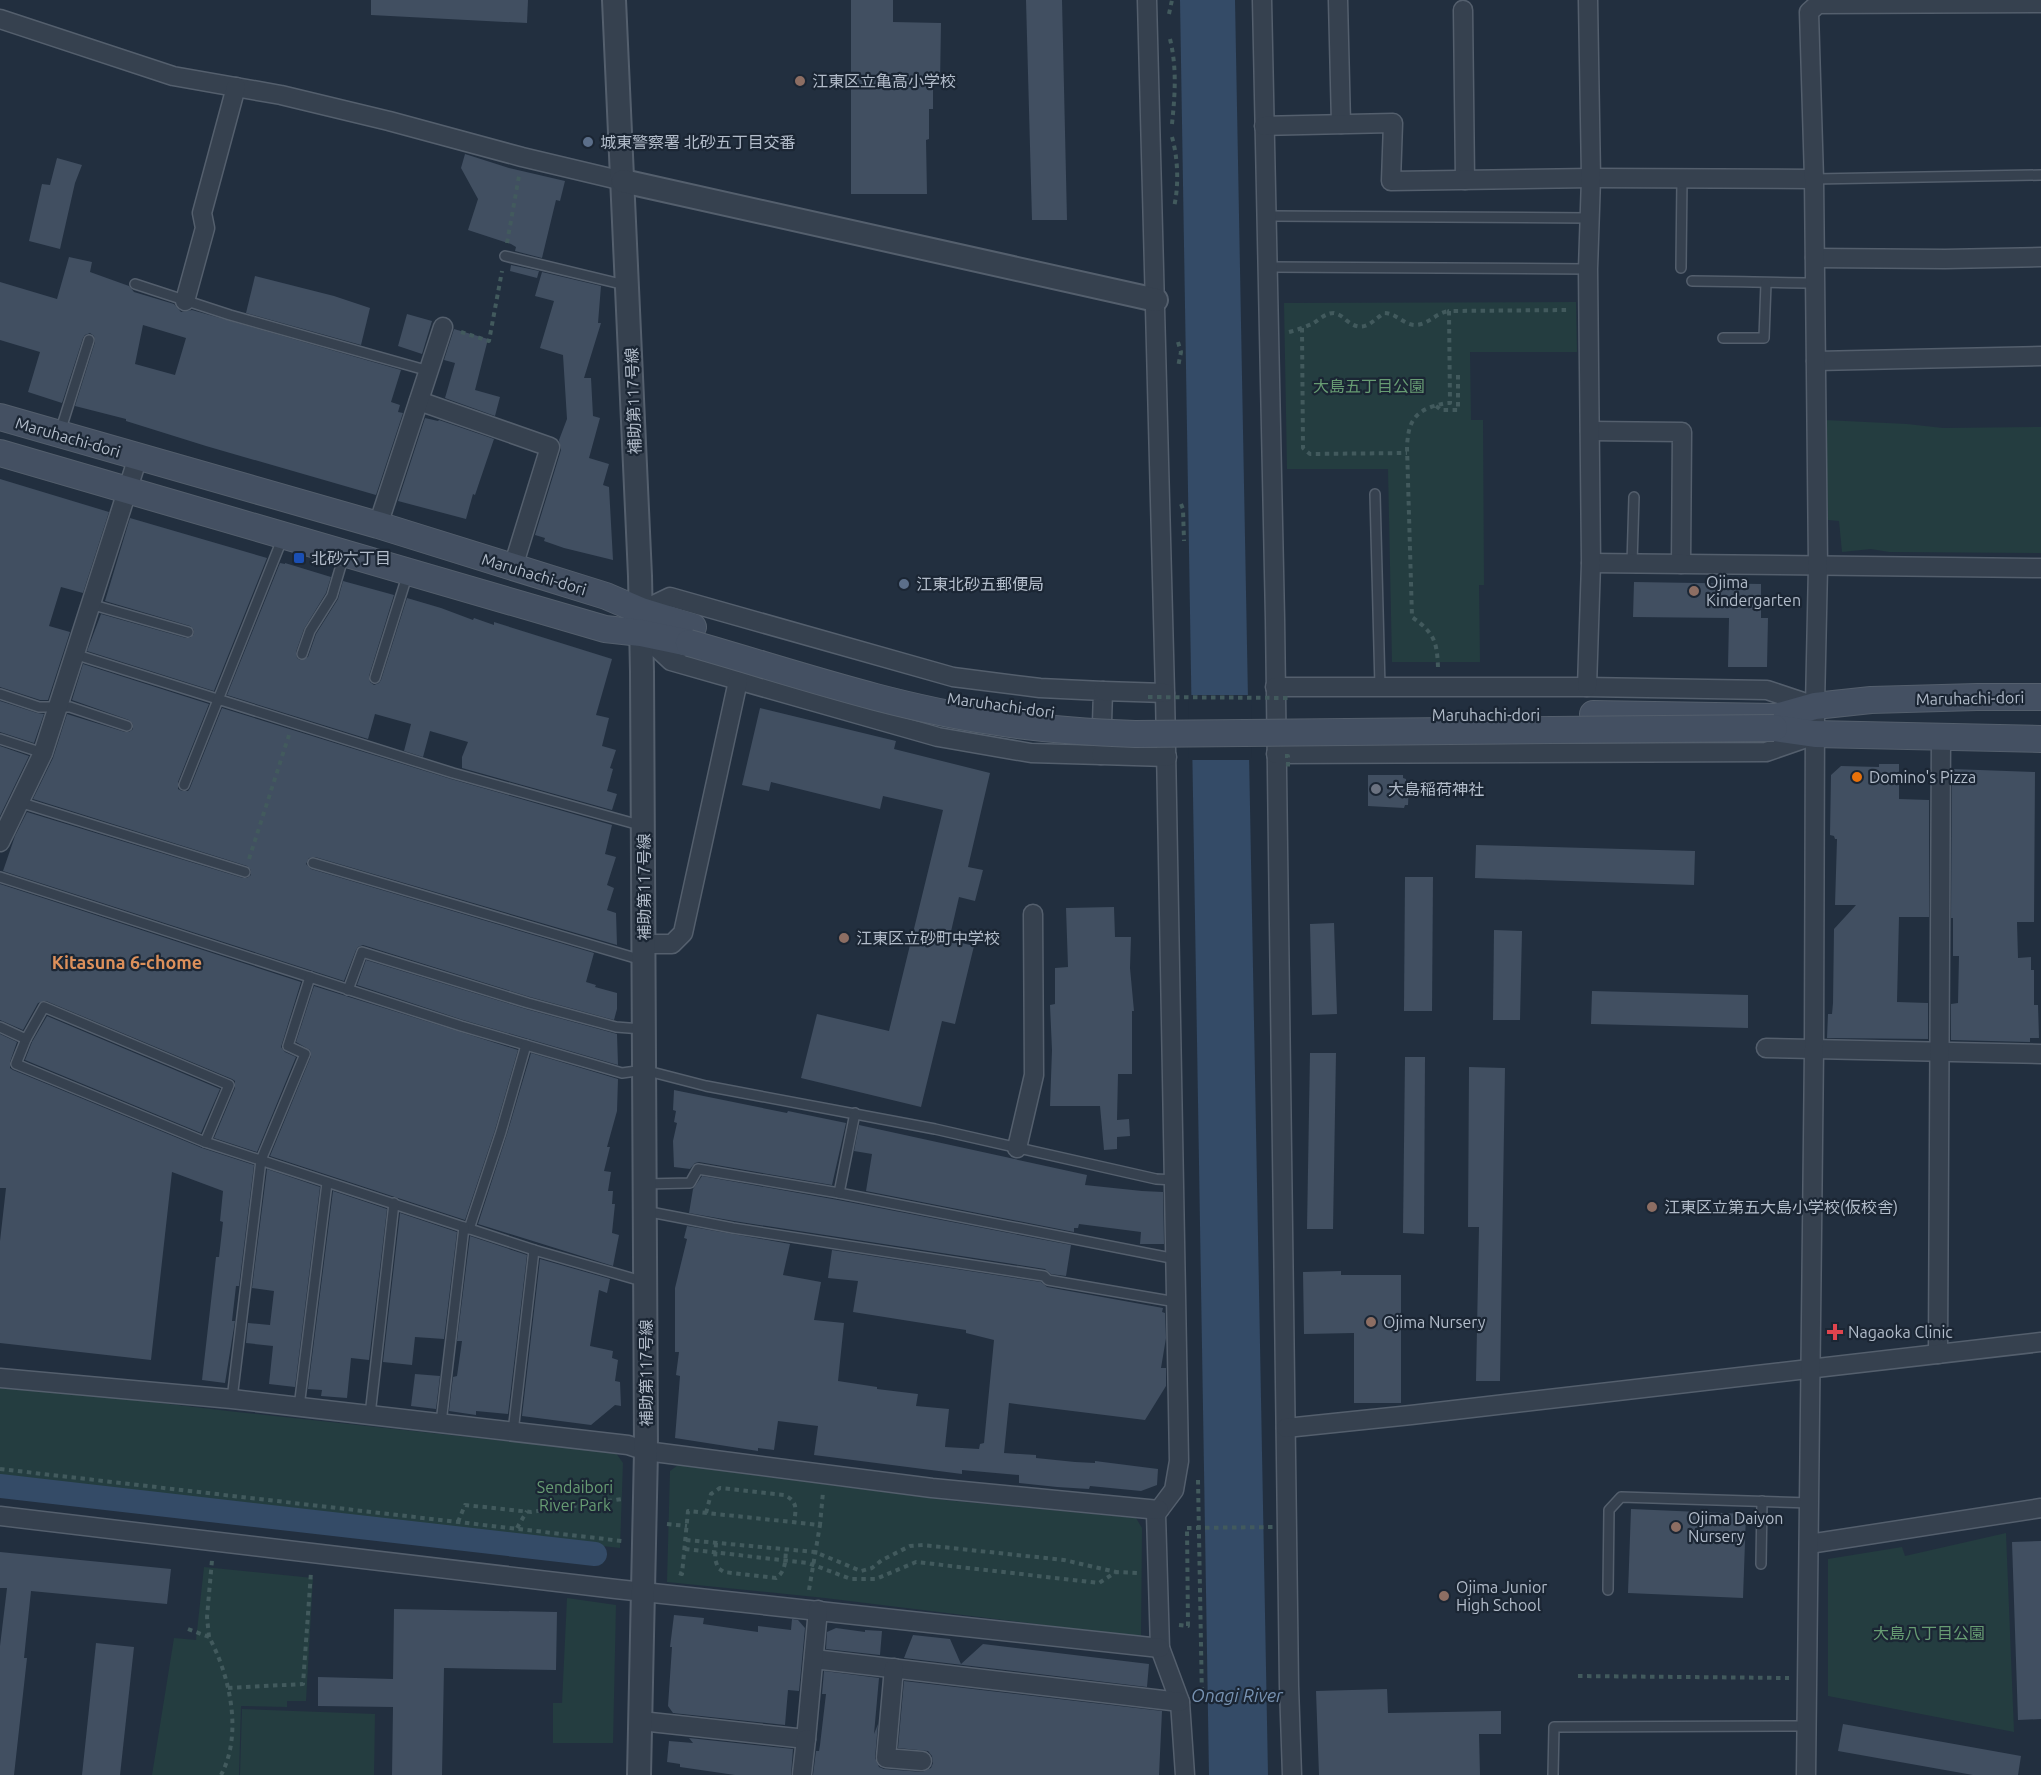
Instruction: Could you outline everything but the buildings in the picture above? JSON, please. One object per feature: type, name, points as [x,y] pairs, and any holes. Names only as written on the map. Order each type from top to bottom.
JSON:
[{"type":"main road","name":"Maruhachi-dori","points":[[0,417],[378,525],[606,596],[641,622],[942,697],[992,706],[1047,713],[1141,717],[1570,714],[1775,722],[1815,734],[2041,740]]},
{"type":"main road","name":"Maruhachi-dori","points":[[0,453],[605,628],[641,622]]},
{"type":"main road","name":"Maruhachi-dori","points":[[1775,722],[1815,706],[1883,700],[2041,697]]},
{"type":"street","name":"補助第117号線","points":[[614,0],[641,622],[646,1282],[642,1774]]},
{"type":"street","points":[[1147,0],[1156,300],[1157,695],[1167,757],[1179,1461],[1174,1490],[1156,1514],[1160,1648],[1180,1702],[1185,1775]]},
{"type":"street","points":[[1262,0],[1275,687],[1288,1686],[1292,1775]]},
{"type":"street","points":[[1338,0],[1341,124]]},
{"type":"street","points":[[1587,687],[1591,563],[1588,269],[1591,178],[1588,0]]},
{"type":"street","points":[[1806,1775],[1818,566],[1815,179],[1809,12],[1818,4],[2041,3]]},
{"type":"street","points":[[1462,10],[1465,180]]},
{"type":"street","points":[[0,19],[172,76],[303,100],[623,181],[1156,300]]},
{"type":"street","points":[[185,301],[206,228],[202,213],[236,87]]},
{"type":"street","points":[[1264,126],[1392,123],[1391,181],[1591,178],[1815,179]]},
{"type":"street","points":[[1815,258],[2041,257]]},
{"type":"street","points":[[378,525],[443,327]]},
{"type":"street","points":[[1816,361],[2041,356]]},
{"type":"street","points":[[419,401],[550,447],[513,567]]},
{"type":"street","points":[[1590,431],[1682,432],[1681,564]]},
{"type":"street","points":[[0,842],[43,753],[138,457]]},
{"type":"street","points":[[1591,563],[2041,567]]},
{"type":"street","points":[[1157,695],[1040,688],[953,677],[670,597],[641,622],[671,661],[938,737],[1031,753],[1167,757]]},
{"type":"street","points":[[644,952],[672,944],[683,933],[738,681]]},
{"type":"street","points":[[1275,687],[1587,687],[1767,690],[1815,706]]},
{"type":"street","points":[[1101,755],[1103,691]]},
{"type":"street","points":[[1276,754],[1766,752],[1815,734]]},
{"type":"street","points":[[1938,1354],[1941,736]]},
{"type":"street","points":[[1017,1148],[1034,1075],[1034,914]]},
{"type":"street","points":[[1766,1048],[2041,1054]]},
{"type":"street","points":[[1286,1428],[2041,1342]]},
{"type":"street","points":[[0,1378],[232,1399],[628,1445],[646,1451],[932,1488],[1159,1510]]},
{"type":"street","points":[[1809,1544],[2041,1508]]},
{"type":"street","points":[[0,1516],[643,1591],[813,1605],[1160,1648]]},
{"type":"street","points":[[802,1774],[814,1659],[813,1605]]},
{"type":"street","points":[[814,1659],[1180,1702]]},
{"type":"street","points":[[894,1668],[886,1758],[922,1761]]},
{"type":"street","points":[[641,1721],[806,1739]]},
{"type":"lane","points":[[1815,179],[2041,175]]},
{"type":"lane","points":[[1681,268],[1682,179]]},
{"type":"lane","points":[[1266,216],[1589,218]]},
{"type":"lane","points":[[505,256],[628,286]]},
{"type":"lane","points":[[1267,267],[1588,269]]},
{"type":"lane","points":[[1692,281],[1750,280],[1766,283],[1815,283]]},
{"type":"lane","points":[[1723,338],[1764,338],[1766,283]]},
{"type":"lane","points":[[135,284],[185,301],[429,371]]},
{"type":"lane","points":[[60,434],[89,340]]},
{"type":"lane","points":[[1375,494],[1380,687]]},
{"type":"lane","points":[[1632,564],[1634,497]]},
{"type":"lane","points":[[184,785],[284,534]]},
{"type":"lane","points":[[302,654],[310,631],[332,596],[345,552]]},
{"type":"lane","points":[[375,678],[409,571]]},
{"type":"lane","points":[[90,604],[189,632]]},
{"type":"lane","points":[[74,654],[453,773],[644,826]]},
{"type":"lane","points":[[0,694],[39,707],[70,707],[127,726]]},
{"type":"lane","points":[[0,739],[43,753]]},
{"type":"lane","points":[[19,802],[245,872]]},
{"type":"lane","points":[[313,863],[644,952]]},
{"type":"lane","points":[[0,877],[348,990],[622,1073],[644,1070],[706,1086],[855,1113],[1156,1179],[1174,1180]]},
{"type":"lane","points":[[348,990],[362,952],[616,1027],[645,1029]]},
{"type":"lane","points":[[232,1399],[261,1160],[305,1054],[288,1046],[310,977]]},
{"type":"lane","points":[[205,1142],[228,1085],[44,1007],[26,1039],[16,1064],[205,1142],[534,1250],[646,1282]]},
{"type":"lane","points":[[0,1027],[26,1039]]},
{"type":"lane","points":[[441,1423],[466,1228],[501,1132],[526,1045]]},
{"type":"lane","points":[[839,1193],[855,1113]]},
{"type":"lane","points":[[645,1184],[690,1183],[698,1169],[839,1193],[1176,1259]]},
{"type":"lane","points":[[299,1407],[327,1183]]},
{"type":"lane","points":[[370,1415],[394,1203]]},
{"type":"lane","points":[[645,1211],[733,1228],[1044,1276],[1048,1280],[1176,1302]]},
{"type":"lane","points":[[513,1432],[534,1250]]},
{"type":"lane","points":[[1608,1590],[1609,1510],[1621,1497],[1810,1503]]},
{"type":"lane","points":[[1761,1564],[1762,1502]]},
{"type":"lane","points":[[1553,1775],[1554,1727],[1807,1726]]},
{"type":"path","points":[[1268,335],[1283,334],[1302,328],[1332,313],[1344,318],[1354,326],[1365,326],[1384,313],[1418,325],[1427,323],[1440,313],[1449,311],[1589,310]]},
{"type":"path","points":[[1438,668],[1434,638],[1412,617],[1407,453],[1408,431],[1419,412],[1450,403],[1449,311]]},
{"type":"path","points":[[1302,328],[1303,448],[1310,454],[1407,453]]},
{"type":"path","points":[[1435,406],[1441,410],[1458,410],[1458,373]]},
{"type":"path","points":[[1157,695],[1291,698]]},
{"type":"path","points":[[245,872],[293,724]]},
{"type":"path","points":[[0,1469],[624,1541]]},
{"type":"path","points":[[813,1605],[812,1565],[820,1525],[825,1474]]},
{"type":"path","points":[[706,1513],[711,1494],[720,1488],[784,1495],[796,1504],[794,1522]]},
{"type":"path","points":[[458,1522],[465,1505],[527,1511],[554,1510],[626,1499]]},
{"type":"path","points":[[517,1528],[527,1511]]},
{"type":"path","points":[[673,1573],[682,1574],[688,1511],[820,1525]]},
{"type":"path","points":[[665,1524],[687,1526]]},
{"type":"path","points":[[1176,1624],[1188,1626],[1187,1528],[1276,1527]]},
{"type":"path","points":[[686,1540],[815,1552],[861,1571],[873,1568],[882,1560],[910,1546],[923,1545],[1065,1560],[1116,1572],[1144,1573]]},
{"type":"path","points":[[716,1543],[718,1568],[724,1572],[765,1577],[776,1578],[781,1575],[785,1568],[786,1550]]},
{"type":"path","points":[[685,1549],[812,1565],[851,1579],[876,1580],[916,1562],[1099,1583],[1116,1572]]},
{"type":"path","points":[[212,1557],[207,1617],[209,1637],[227,1679],[232,1720],[228,1763],[221,1775]]},
{"type":"path","points":[[228,1688],[303,1684],[311,1565]]},
{"type":"path","points":[[188,1629],[209,1637]]},
{"type":"path","points":[[1578,1676],[1808,1678]]},
{"type":"green space","name":"大島五丁目公園","points":[[1576,302],[1577,352],[1470,352],[1471,420],[1483,420],[1484,585],[1479,585],[1480,662],[1392,662],[1388,469],[1287,469],[1284,303]]},
{"type":"green space","points":[[1825,420],[1943,428],[2041,427],[2041,553],[1889,552],[1871,549],[1842,552],[1839,521],[1828,520]]},
{"type":"green space","name":"Sendaibori River Park","points":[[0,1384],[616,1453],[623,1463],[620,1548],[0,1477]]},
{"type":"green space","points":[[678,1465],[945,1500],[1136,1518],[1142,1528],[1141,1637],[825,1598],[667,1582],[670,1471]]},
{"type":"green space","name":"大島八丁目公園","points":[[2006,1533],[2014,1732],[1828,1696],[1828,1559],[1902,1547],[1905,1556]]},
{"type":"green space","points":[[204,1567],[313,1578],[306,1701],[287,1701],[287,1707],[241,1706],[239,1775],[152,1775],[174,1638],[196,1640]]},
{"type":"green space","points":[[567,1598],[616,1605],[613,1743],[553,1743],[553,1703],[562,1703]]},
{"type":"green space","points":[[242,1709],[375,1714],[374,1775],[240,1775]]},
{"type":"water","name":"Onagi River","points":[[1180,0],[1235,0],[1268,1775],[1209,1775]]},
{"type":"pier","points":[[1188,695],[1251,695],[1252,760],[1189,760]]},
{"type":"waterway","points":[[0,1486],[595,1554]]},
{"type":"place","name":"江東区立亀高小学校","points":[[800,81]]},
{"type":"place","name":"城東警察署 北砂五丁目交番","points":[[588,142]]},
{"type":"place","name":"北砂六丁目","points":[[299,558]]},
{"type":"place","name":"江東北砂五郵便局","points":[[904,584]]},
{"type":"place","name":"Ojima Kindergarten","points":[[1694,591]]},
{"type":"place","name":"Domino's Pizza","points":[[1857,777]]},
{"type":"place","name":"大島稲荷神社","points":[[1376,789]]},
{"type":"place","name":"江東区立砂町中学校","points":[[844,938]]},
{"type":"place","name":"江東区立第五大島小学校(仮校舎)","points":[[1652,1207]]},
{"type":"place","name":"Ojima Nursery","points":[[1371,1322]]},
{"type":"place","name":"Nagaoka Clinic","points":[[1835,1332]]},
{"type":"place","name":"Ojima Daiyon Nursery","points":[[1676,1527]]},
{"type":"place","name":"Ojima Junior High School","points":[[1444,1596]]},
{"type":"district","name":"Kitasuna 6-chome","points":[[127,963]]}]
